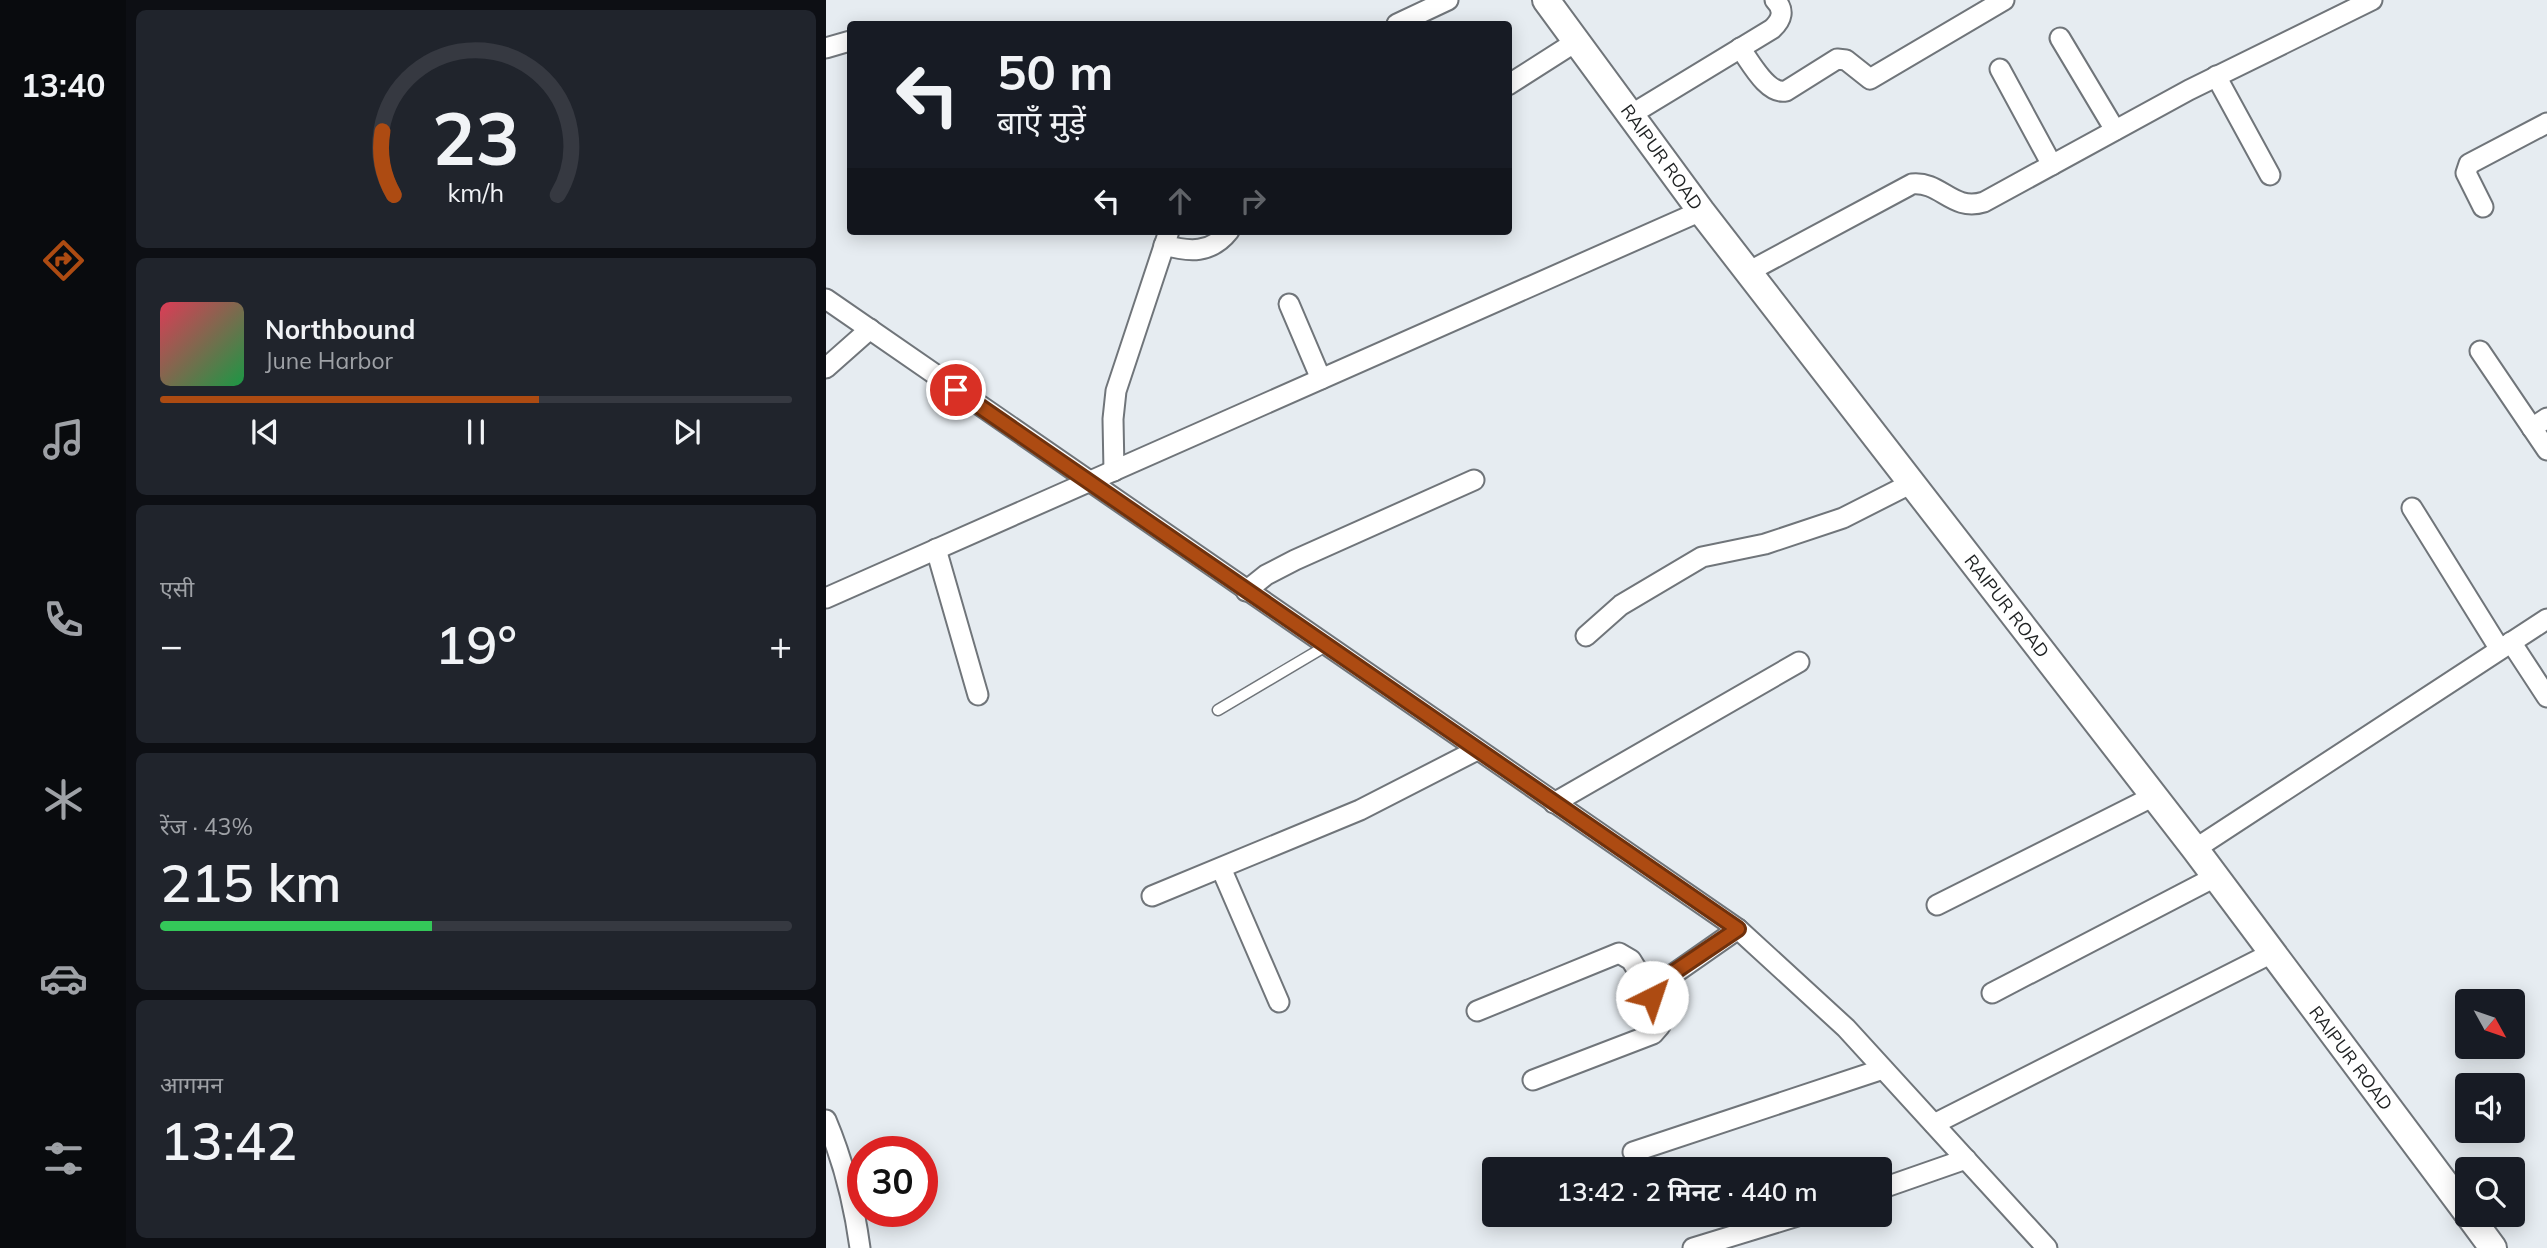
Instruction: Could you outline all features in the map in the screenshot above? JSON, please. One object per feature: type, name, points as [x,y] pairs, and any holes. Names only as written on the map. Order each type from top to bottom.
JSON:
[{"type":"main road","name":"RAIPUR ROAD","points":[[1546,0],[1701,211],[2195,849],[2455,1197]]},
{"type":"main road","name":"RAIPUR ROAD","points":[[2478,1227],[2493,1248]]},
{"type":"street","points":[[1404,21],[1448,0]]},
{"type":"street","points":[[1632,114],[1777,25],[1782,9],[1775,0]]},
{"type":"street","points":[[1740,48],[1770,87],[1777,92],[1786,91],[1837,59],[1846,60],[1870,79],[2004,0]]},
{"type":"street","points":[[1748,272],[1905,186],[1926,184],[1959,202],[1976,205],[2216,76],[2372,0]]},
{"type":"street","points":[[2060,38],[2115,130]]},
{"type":"street","points":[[1512,82],[1577,41]]},
{"type":"street","points":[[826,48],[847,42]]},
{"type":"street","points":[[2000,69],[2052,165]]},
{"type":"street","points":[[2216,76],[2270,175]]},
{"type":"street","points":[[2483,207],[2466,173],[2469,164],[2547,122]]},
{"type":"street","points":[[827,596],[1701,211]]},
{"type":"street","points":[[1114,471],[1113,419],[1116,391],[1166,238],[1184,250],[1199,250],[1219,243],[1226,235]]},
{"type":"street","points":[[826,299],[1738,929],[1846,1028],[2046,1248]]},
{"type":"street","points":[[1289,304],[1321,379]]},
{"type":"street","points":[[826,368],[870,329]]},
{"type":"street","points":[[2480,351],[2540,423],[2547,450]]},
{"type":"street","points":[[1246,591],[1266,575],[1295,560],[1474,480]]},
{"type":"street","points":[[1586,636],[1621,605],[1702,557],[1765,544],[1843,518],[1912,483]]},
{"type":"street","points":[[2412,508],[2505,645],[2547,697]]},
{"type":"street","points":[[936,549],[978,695]]},
{"type":"street","points":[[2195,849],[2547,618]]},
{"type":"street","points":[[1554,803],[1799,662]]},
{"type":"street","points":[[1152,896],[1360,810],[1478,750]]},
{"type":"street","points":[[1937,905],[2154,796]]},
{"type":"street","points":[[1221,868],[1279,1002]]},
{"type":"street","points":[[1992,993],[2216,877]]},
{"type":"street","points":[[1652,994],[1661,981],[1738,929]]},
{"type":"street","points":[[1478,1011],[1619,953],[1631,960],[1652,994],[1660,1026],[1653,1034],[1533,1080]]},
{"type":"street","points":[[1934,1124],[2272,953]]},
{"type":"street","points":[[1633,1152],[1883,1069]]},
{"type":"street","points":[[826,1119],[838,1147],[856,1218],[860,1248]]},
{"type":"street","points":[[1892,1185],[1966,1159]]},
{"type":"street","points":[[1693,1248],[1762,1227]]},
{"type":"lane","points":[[1218,710],[1326,646]]},
{"type":"route","points":[[956,390],[1738,929],[1661,981],[1652,992],[1652,997]]}]
